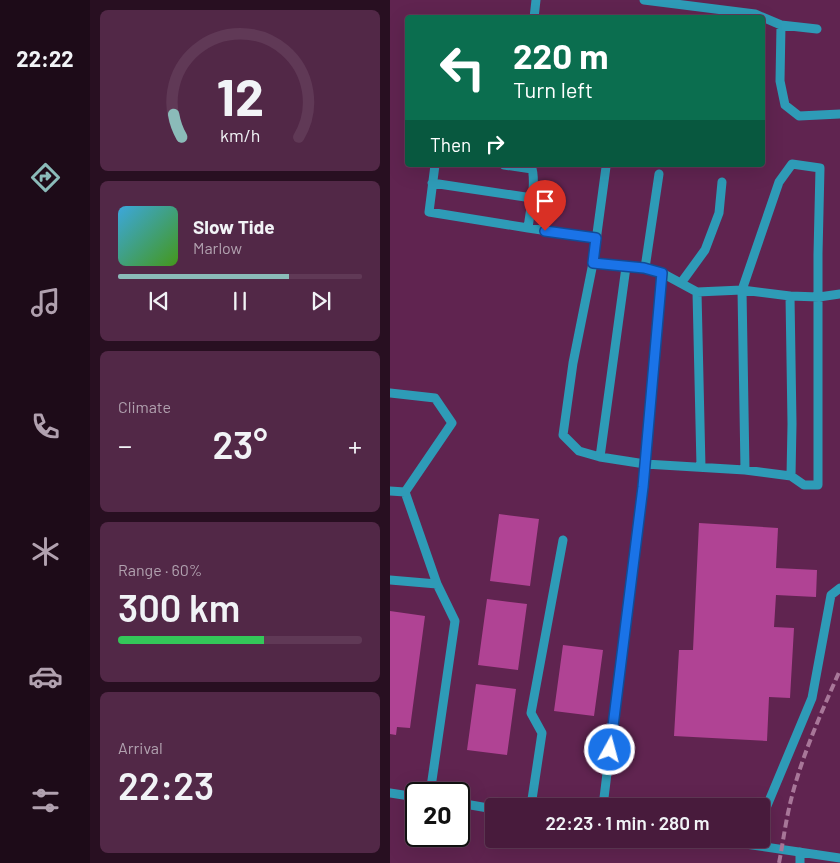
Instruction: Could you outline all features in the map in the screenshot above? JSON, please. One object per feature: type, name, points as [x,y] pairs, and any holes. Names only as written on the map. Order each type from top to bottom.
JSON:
[{"type":"street","points":[[534,15],[536,0]]},
{"type":"street","points":[[644,0],[757,15]]},
{"type":"street","points":[[765,18],[780,25],[817,29]]},
{"type":"street","points":[[780,25],[780,81],[785,105],[799,116],[840,114]]},
{"type":"street","points":[[606,167],[593,263],[573,363],[563,435],[579,451],[600,457],[645,464],[745,470],[791,476],[804,485],[818,485],[820,168],[792,164],[778,182],[742,290],[745,470]]},
{"type":"street","points":[[435,167],[429,212],[596,238]]},
{"type":"street","points":[[528,228],[532,198],[532,167]]},
{"type":"street","points":[[644,268],[659,174]]},
{"type":"street","points":[[681,283],[705,250],[718,212],[722,182]]},
{"type":"street","points":[[432,184],[532,198]]},
{"type":"street","points":[[593,263],[644,268],[662,273],[697,292],[742,290],[790,296],[819,297],[840,294]]},
{"type":"street","points":[[600,457],[626,267]]},
{"type":"street","points":[[604,798],[645,464],[662,273]]},
{"type":"street","points":[[697,292],[701,467]]},
{"type":"street","points":[[790,296],[791,476]]},
{"type":"street","points":[[390,393],[434,398],[452,423],[405,492]]},
{"type":"street","points":[[390,491],[405,492]]},
{"type":"street","points":[[405,492],[437,584],[455,621],[432,782]]},
{"type":"street","points":[[532,798],[542,733],[531,713],[563,540]]},
{"type":"street","points":[[390,580],[437,584]]},
{"type":"street","points":[[770,798],[812,698],[831,595],[840,588]]},
{"type":"street","points":[[390,792],[405,795]]},
{"type":"street","points":[[470,805],[485,807]]},
{"type":"street","points":[[770,846],[840,858]]},
{"type":"street","points":[[800,852],[800,863]]},
{"type":"building","points":[[499,514],[539,519],[530,586],[490,581]]},
{"type":"building","points":[[699,523],[778,528],[776,568],[817,570],[816,597],[776,595],[774,627],[794,628],[790,698],[769,697],[767,741],[674,736],[679,650],[693,650]]},
{"type":"building","points":[[487,599],[527,604],[518,670],[478,665]]},
{"type":"building","points":[[390,611],[425,616],[410,728],[397,727],[396,735],[390,734]]},
{"type":"building","points":[[563,645],[603,650],[594,716],[554,711]]},
{"type":"building","points":[[476,684],[516,689],[507,755],[467,750]]},
{"type":"railway","points":[[779,863],[791,799],[809,742],[840,670]]},
{"type":"route","points":[[545,231],[596,238],[593,263],[644,268],[662,273],[643,487],[610,750]]}]
